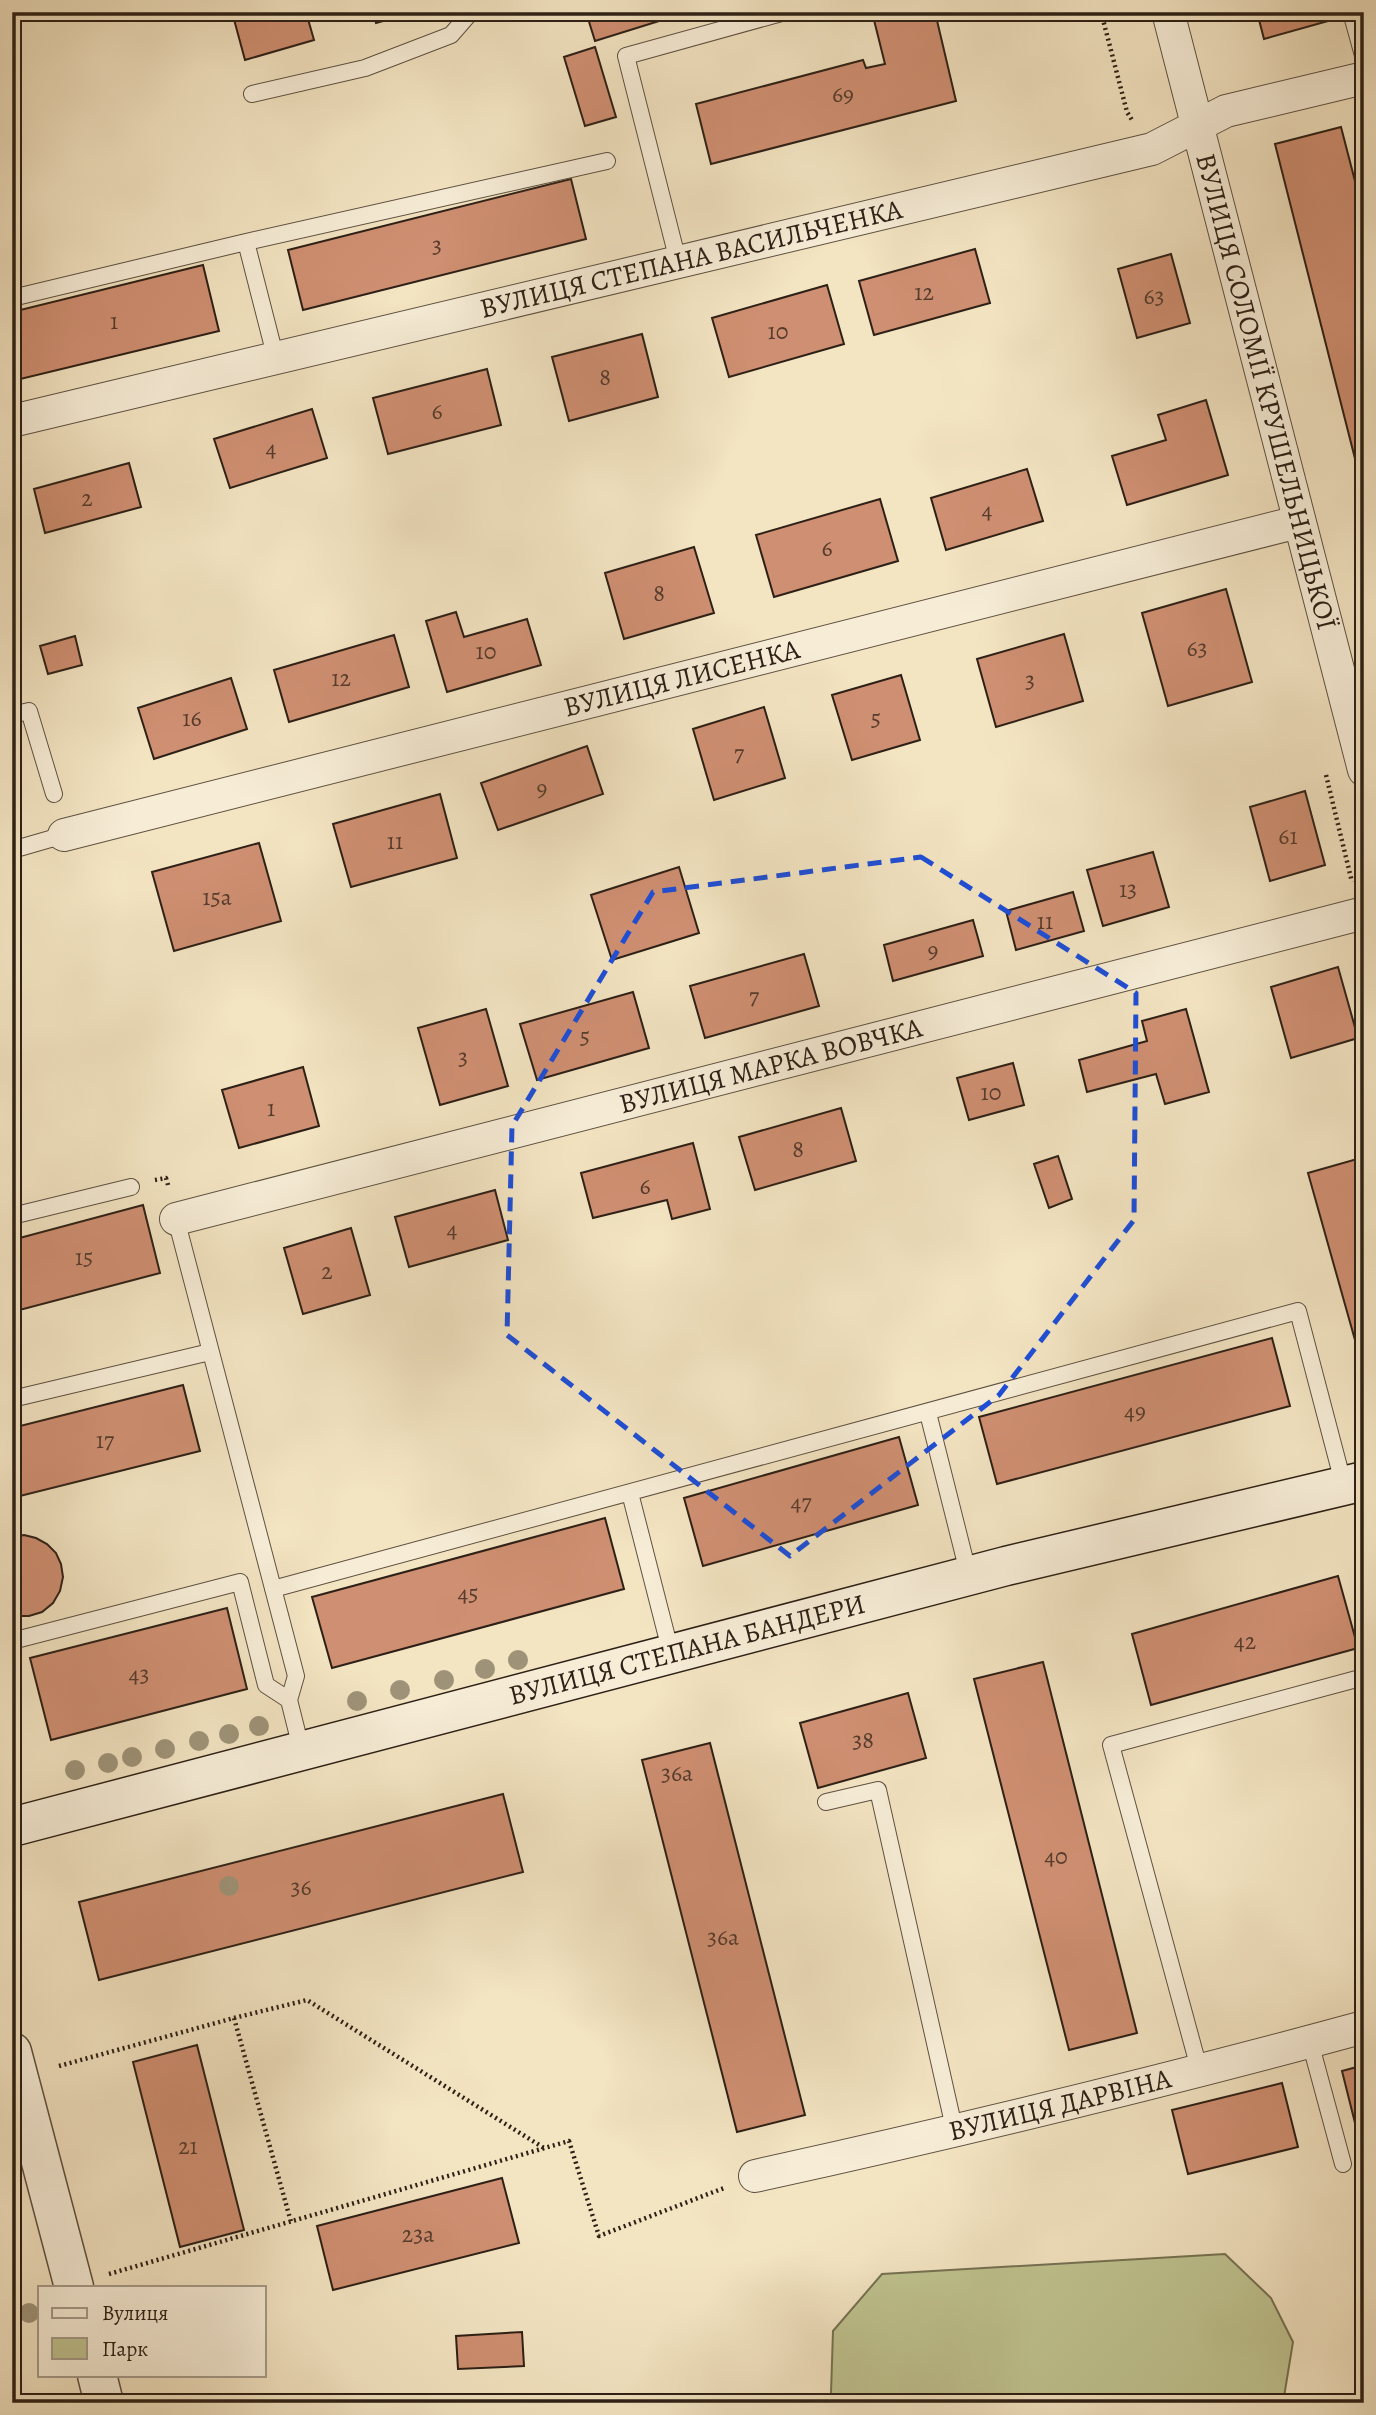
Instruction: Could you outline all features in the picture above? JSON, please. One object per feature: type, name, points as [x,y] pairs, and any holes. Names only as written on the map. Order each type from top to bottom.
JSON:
[{"type":"main road","name":"ВУЛИЦЯ СТЕПАНА БАНДЕРИ","points":[[12,1826],[969,1576],[1354,1484]]},
{"type":"main road","points":[[12,2052],[91,2281]]},
{"type":"main road","points":[[97,2376],[104,2403]]},
{"type":"street","name":"ВУЛИЦЯ СОЛОМІЇ КРУШЕЛЬНИЦЬКОЇ","points":[[1168,12],[1364,770]]},
{"type":"street","name":"ВУЛИЦЯ СТЕПАНА ВАСИЛЬЧЕНКА","points":[[12,421],[1152,149],[1226,111],[1364,78]]},
{"type":"street","name":"ВУЛИЦЯ ЛИСЕНКА","points":[[64,835],[1298,522]]},
{"type":"street","name":"ВУЛИЦЯ МАРКА ВОВЧКА","points":[[176,1219],[1362,913]]},
{"type":"street","name":"ВУЛИЦЯ ДАРВІНА","points":[[755,2176],[955,2132],[1364,2027]]},
{"type":"lane","points":[[252,94],[378,63],[451,35],[471,12]]},
{"type":"lane","points":[[678,261],[626,56],[785,12]]},
{"type":"lane","points":[[1351,12],[1364,59]]},
{"type":"lane","points":[[12,298],[607,160]]},
{"type":"lane","points":[[246,242],[276,359]]},
{"type":"lane","points":[[12,715],[29,711],[54,794]]},
{"type":"lane","points":[[12,850],[64,835]]},
{"type":"lane","points":[[13,1212],[131,1186]]},
{"type":"lane","points":[[176,1219],[296,1676],[289,1700],[302,1752]]},
{"type":"lane","points":[[273,1589],[1298,1311],[1354,1484]]},
{"type":"lane","points":[[12,1399],[210,1352]]},
{"type":"lane","points":[[928,1413],[969,1576]]},
{"type":"lane","points":[[630,1493],[671,1654]]},
{"type":"lane","points":[[12,1641],[240,1582],[266,1685],[289,1700]]},
{"type":"lane","points":[[1200,2071],[1111,1745],[1364,1677]]},
{"type":"lane","points":[[826,1802],[878,1790],[955,2132]]},
{"type":"lane","points":[[1310,2042],[1343,2164]]},
{"type":"path","points":[[1101,12],[1127,112],[1152,149]]},
{"type":"path","points":[[1324,768],[1362,913]]},
{"type":"path","points":[[59,2066],[307,2000],[544,2148]]},
{"type":"path","points":[[234,2018],[291,2222]]},
{"type":"path","points":[[91,2281],[569,2141],[599,2236],[755,2176]]},
{"type":"highlighted area","points":[[921,857],[1136,993],[1134,1220],[999,1395],[790,1556],[507,1335],[512,1126],[653,892]]},
{"type":"green space","points":[[1225,2254],[1271,2298],[1293,2342],[1283,2403],[838,2403],[831,2393],[833,2331],[882,2274]]},
{"type":"building","points":[[232,12],[306,12],[314,40],[245,60]]},
{"type":"building","points":[[373,12],[415,12],[376,23]]},
{"type":"building","points":[[586,12],[688,12],[595,41]]},
{"type":"building","points":[[889,12],[935,12],[956,101],[711,164],[696,104],[863,60],[866,68],[885,64],[873,16]]},
{"type":"building","points":[[1257,12],[1326,12],[1328,21],[1264,39]]},
{"type":"building","points":[[595,47],[616,117],[585,126],[564,57]]},
{"type":"building","points":[[1341,127],[1364,216],[1364,494],[1275,144]]},
{"type":"building","points":[[571,179],[586,239],[303,310],[288,250]]},
{"type":"building","points":[[975,249],[990,303],[874,335],[859,281]]},
{"type":"building","points":[[1171,254],[1190,323],[1137,338],[1118,269]]},
{"type":"building","points":[[203,265],[219,331],[12,381],[12,312]]},
{"type":"building","points":[[827,285],[844,344],[729,377],[712,318]]},
{"type":"building","points":[[642,334],[658,397],[569,421],[552,357]]},
{"type":"building","points":[[487,369],[501,425],[388,454],[373,398]]},
{"type":"building","points":[[1206,400],[1228,475],[1127,505],[1112,456],[1166,440],[1158,415]]},
{"type":"building","points":[[312,409],[327,458],[230,488],[214,439]]},
{"type":"building","points":[[129,463],[141,507],[45,533],[34,489]]},
{"type":"building","points":[[1027,469],[1043,521],[946,550],[931,498]]},
{"type":"building","points":[[880,499],[898,561],[774,597],[756,535]]},
{"type":"building","points":[[694,547],[714,613],[624,639],[605,573]]},
{"type":"building","points":[[1226,589],[1252,682],[1168,706],[1142,613]]},
{"type":"building","points":[[456,612],[464,637],[527,619],[541,665],[447,692],[426,621]]},
{"type":"building","points":[[1064,634],[1083,701],[996,727],[977,659]]},
{"type":"building","points":[[394,635],[409,687],[289,722],[274,670]]},
{"type":"building","points":[[75,636],[82,665],[48,674],[40,646]]},
{"type":"building","points":[[901,675],[920,740],[852,760],[832,695]]},
{"type":"building","points":[[231,678],[247,729],[154,759],[138,708]]},
{"type":"building","points":[[764,707],[785,778],[714,800],[693,729]]},
{"type":"building","points":[[587,746],[603,794],[498,830],[481,783]]},
{"type":"building","points":[[1305,791],[1325,865],[1270,881],[1250,807]]},
{"type":"building","points":[[440,794],[457,858],[351,887],[333,824]]},
{"type":"building","points":[[259,843],[281,921],[174,951],[152,872]]},
{"type":"building","points":[[1153,852],[1169,907],[1103,926],[1087,870]]},
{"type":"building","points":[[679,867],[699,933],[612,960],[591,895]]},
{"type":"building","points":[[1073,892],[1084,931],[1016,950],[1006,911]]},
{"type":"building","points":[[973,920],[983,956],[893,981],[884,945]]},
{"type":"building","points":[[804,954],[819,1006],[705,1038],[690,986]]},
{"type":"building","points":[[1338,967],[1358,1038],[1291,1058],[1271,987]]},
{"type":"building","points":[[633,992],[649,1048],[537,1080],[520,1024]]},
{"type":"building","points":[[486,1009],[508,1086],[440,1105],[418,1028]]},
{"type":"building","points":[[1186,1009],[1209,1092],[1165,1104],[1156,1074],[1087,1092],[1079,1060],[1147,1041],[1142,1021]]},
{"type":"building","points":[[1013,1063],[1024,1105],[969,1120],[957,1078]]},
{"type":"building","points":[[303,1067],[319,1126],[239,1148],[222,1090]]},
{"type":"building","points":[[841,1108],[856,1161],[755,1190],[739,1137]]},
{"type":"building","points":[[693,1143],[710,1209],[672,1219],[667,1200],[593,1218],[581,1173]]},
{"type":"building","points":[[1058,1156],[1072,1199],[1049,1208],[1034,1164]]},
{"type":"building","points":[[1364,1157],[1364,1372],[1308,1173]]},
{"type":"building","points":[[495,1190],[508,1240],[409,1267],[395,1217]]},
{"type":"building","points":[[143,1205],[160,1273],[12,1312],[12,1240]]},
{"type":"building","points":[[351,1228],[370,1295],[303,1314],[284,1248]]},
{"type":"building","points":[[1272,1338],[1290,1406],[997,1484],[979,1417]]},
{"type":"building","points":[[183,1385],[200,1451],[12,1498],[12,1428]]},
{"type":"building","points":[[899,1437],[918,1505],[703,1566],[684,1498]]},
{"type":"building","points":[[605,1518],[624,1589],[332,1668],[312,1597]]},
{"type":"building","points":[[24,1535],[47,1544],[56,1553],[63,1577],[60,1591],[53,1603],[42,1612],[15,1616],[12,1615],[12,1537]]},
{"type":"building","points":[[1338,1576],[1358,1648],[1151,1705],[1132,1634]]},
{"type":"building","points":[[227,1608],[247,1689],[51,1740],[30,1658]]},
{"type":"building","points":[[1043,1662],[1137,2033],[1069,2050],[974,1679]]},
{"type":"building","points":[[908,1693],[926,1758],[818,1788],[800,1723]]},
{"type":"building","points":[[710,1743],[805,2115],[737,2132],[642,1760]]},
{"type":"building","points":[[503,1794],[523,1872],[99,1980],[79,1902]]},
{"type":"building","points":[[197,2045],[244,2230],[180,2247],[133,2062]]},
{"type":"building","points":[[1364,2065],[1364,2159],[1342,2071]]},
{"type":"building","points":[[1282,2083],[1298,2147],[1188,2174],[1172,2110]]},
{"type":"building","points":[[502,2178],[519,2243],[333,2290],[317,2226]]},
{"type":"building","points":[[522,2332],[524,2366],[458,2369],[456,2336]]}]
